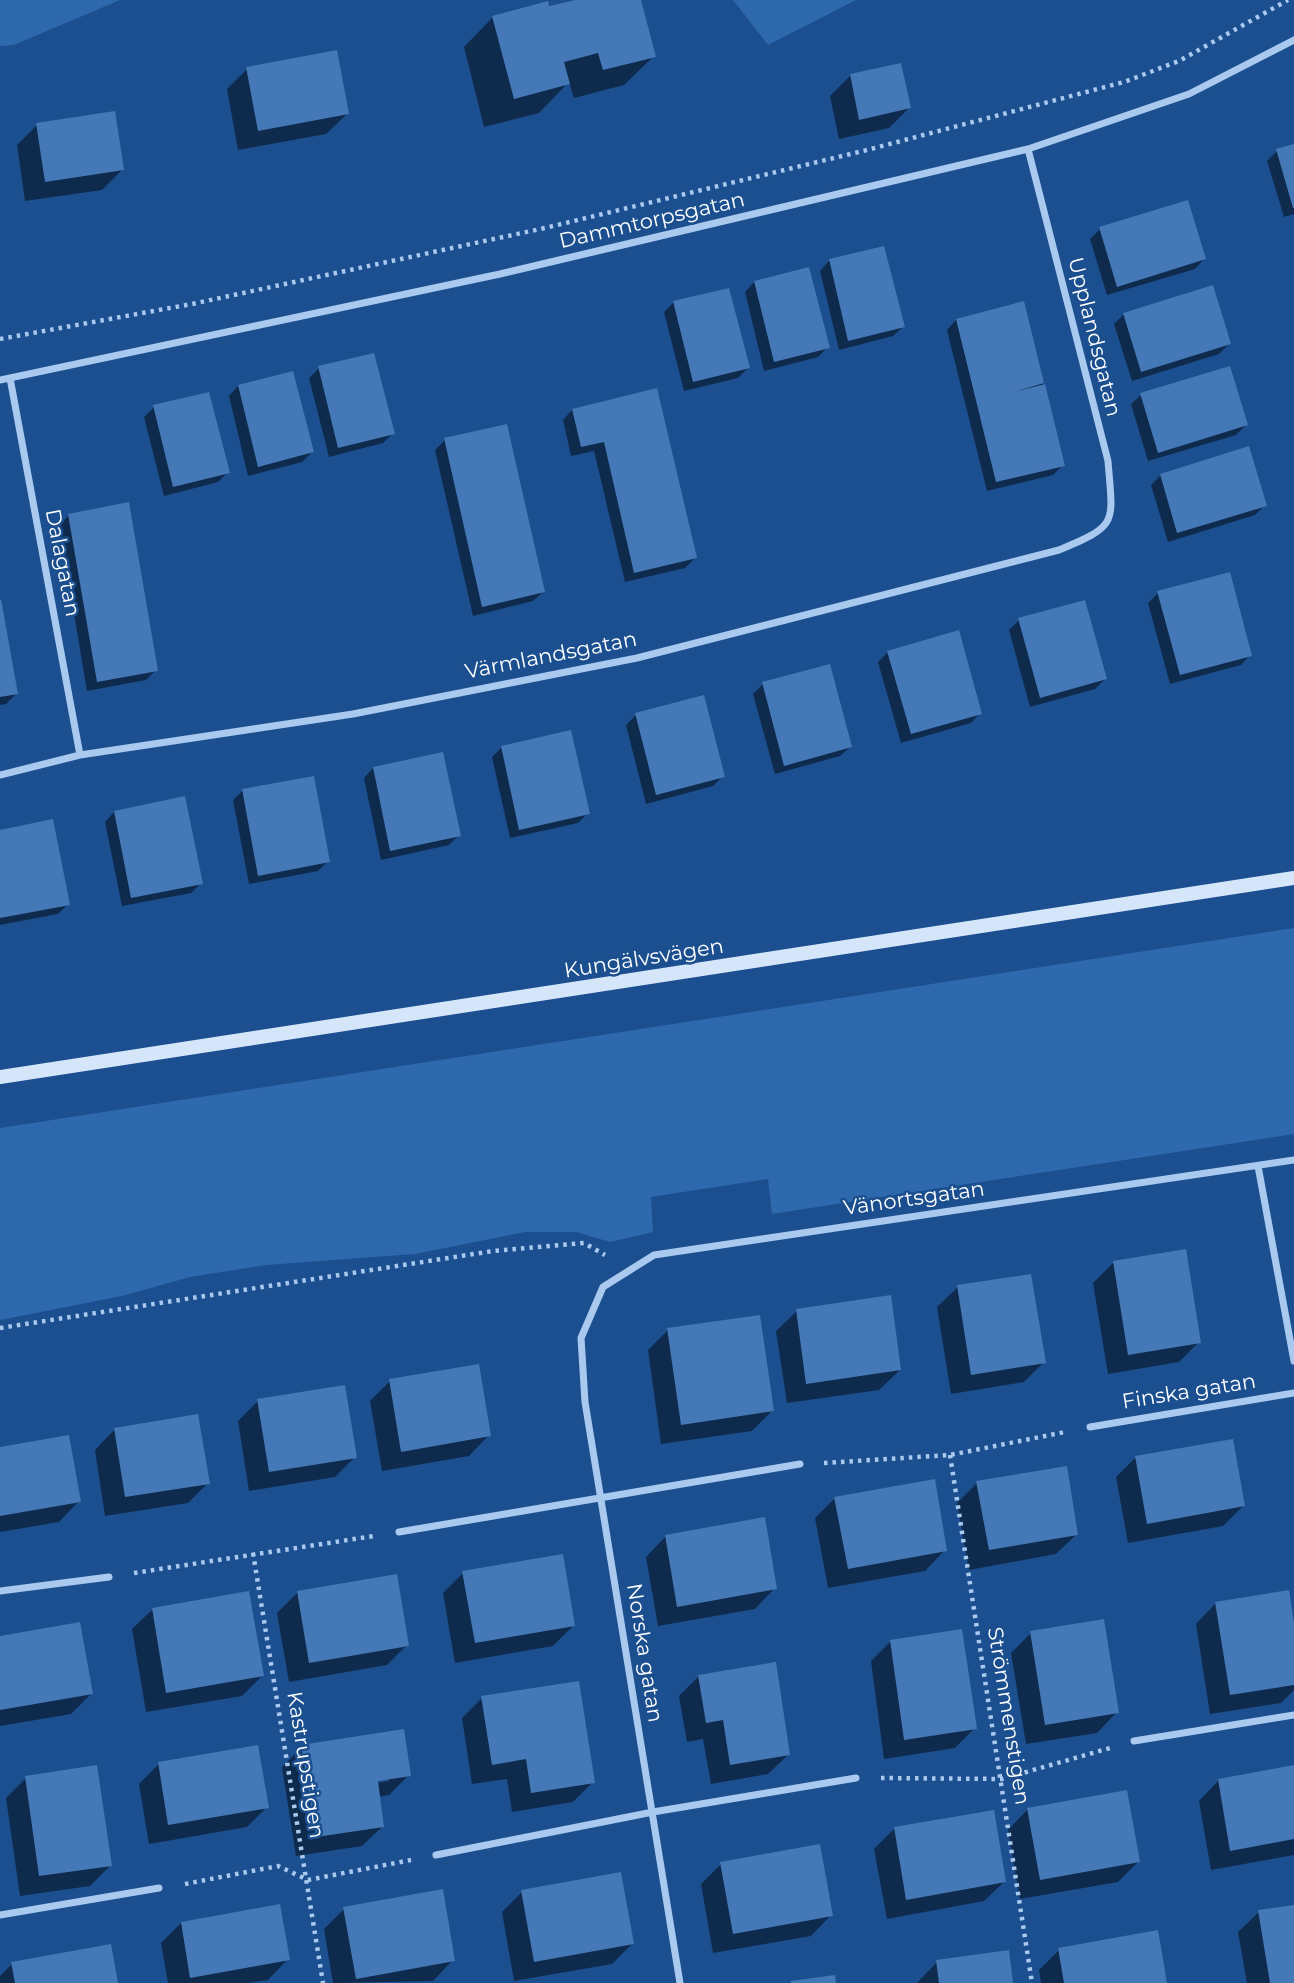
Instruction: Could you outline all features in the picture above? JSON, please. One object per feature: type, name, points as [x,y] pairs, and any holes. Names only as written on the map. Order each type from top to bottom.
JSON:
[{"type":"main road","name":"Kungälvsvägen","points":[[0,1077],[1294,878]]},
{"type":"street","name":"Dammtorpsgatan","points":[[0,380],[500,274],[1028,149],[1189,94],[1294,40]]},
{"type":"street","name":"Upplandsgatan","points":[[1028,149],[1108,461],[1112,512],[1100,533]]},
{"type":"street","name":"Dalagatan","points":[[10,378],[80,755]]},
{"type":"street","name":"Värmlandsgatan","points":[[0,775],[80,755],[353,713],[637,658],[1033,557],[1100,533]]},
{"type":"street","name":"Vänortsgatan","points":[[581,1338],[603,1287],[654,1255],[1294,1160]]},
{"type":"street","points":[[1258,1166],[1294,1361]]},
{"type":"street","name":"Norska gatan","points":[[581,1338],[584,1402],[680,1983]]},
{"type":"street","name":"Finska gatan","points":[[1090,1427],[1294,1393]]},
{"type":"street","points":[[399,1532],[800,1464]]},
{"type":"street","points":[[0,1591],[109,1577]]},
{"type":"street","points":[[1134,1741],[1294,1715]]},
{"type":"street","points":[[436,1855],[653,1812],[856,1778]]},
{"type":"street","points":[[0,1914],[159,1888]]},
{"type":"path","points":[[0,339],[192,304],[545,228],[1124,82],[1180,61],[1288,0]]},
{"type":"path","points":[[0,1328],[506,1250],[583,1244],[630,1269]]},
{"type":"path","points":[[800,1464],[950,1455],[1090,1427]]},
{"type":"path","name":"Strömmenstigen","points":[[950,1455],[1032,1983]]},
{"type":"path","points":[[109,1577],[399,1532]]},
{"type":"path","name":"Kastrupstigen","points":[[253,1553],[323,1983]]},
{"type":"path","points":[[856,1778],[1002,1779],[1134,1741]]},
{"type":"path","points":[[159,1888],[278,1866],[308,1880],[436,1855]]},
{"type":"shaded area","points":[[0,0],[120,0],[14,45],[0,46]]},
{"type":"shaded area","points":[[733,0],[856,0],[768,45]]},
{"type":"shaded area","points":[[1294,928],[1294,1134],[772,1214],[768,1179],[651,1197],[653,1232],[610,1242],[576,1232],[525,1232],[415,1254],[266,1265],[190,1277],[122,1296],[0,1320],[0,1128]]},
{"type":"building","points":[[575,0],[641,0],[656,57],[603,70],[598,53],[564,62],[570,84],[514,99],[492,16],[548,1],[549,6]]},
{"type":"building","points":[[337,50],[349,114],[258,131],[246,67]]},
{"type":"building","points":[[901,63],[911,108],[859,120],[850,74]]},
{"type":"building","points":[[115,111],[124,170],[45,182],[36,123]]},
{"type":"building","points":[[1294,144],[1294,208],[1293,208],[1276,149]]},
{"type":"building","points":[[1188,200],[1206,259],[1117,287],[1099,227]]},
{"type":"building","points":[[884,246],[905,327],[848,341],[829,259]]},
{"type":"building","points":[[809,267],[830,348],[774,362],[754,281]]},
{"type":"building","points":[[1213,285],[1231,344],[1141,372],[1123,313]]},
{"type":"building","points":[[729,288],[750,368],[693,382],[673,301]]},
{"type":"building","points":[[1024,301],[1044,383],[1014,392],[1045,384],[1065,466],[996,482],[956,319]]},
{"type":"building","points":[[374,353],[395,434],[338,448],[318,366]]},
{"type":"building","points":[[1230,366],[1248,425],[1158,453],[1140,393]]},
{"type":"building","points":[[293,371],[314,452],[258,467],[238,385]]},
{"type":"building","points":[[657,388],[697,558],[634,573],[604,442],[581,447],[572,409]]},
{"type":"building","points":[[209,392],[230,473],[173,487],[153,405]]},
{"type":"building","points":[[507,424],[545,592],[482,607],[444,438]]},
{"type":"building","points":[[1249,446],[1267,506],[1177,533],[1160,474]]},
{"type":"building","points":[[129,502],[158,671],[97,682],[68,514]]},
{"type":"building","points":[[1230,572],[1252,656],[1180,675],[1157,591]]},
{"type":"building","points":[[0,600],[18,694],[0,697]]},
{"type":"building","points":[[1085,600],[1107,679],[1040,698],[1018,618]]},
{"type":"building","points":[[959,630],[982,714],[911,734],[887,651]]},
{"type":"building","points":[[830,664],[852,747],[784,766],[762,682]]},
{"type":"building","points":[[704,695],[725,777],[656,795],[635,713]]},
{"type":"building","points":[[571,730],[590,814],[519,830],[501,746]]},
{"type":"building","points":[[443,752],[461,836],[390,851],[373,767]]},
{"type":"building","points":[[314,776],[330,862],[258,876],[242,789]]},
{"type":"building","points":[[185,796],[203,884],[131,898],[114,811]]},
{"type":"building","points":[[53,819],[70,905],[0,918],[0,830]]},
{"type":"building","points":[[1186,1249],[1201,1343],[1128,1355],[1113,1261]]},
{"type":"building","points":[[1031,1274],[1046,1363],[971,1375],[957,1285]]},
{"type":"building","points":[[891,1295],[901,1370],[806,1384],[796,1309]]},
{"type":"building","points":[[760,1315],[774,1411],[681,1425],[667,1328]]},
{"type":"building","points":[[479,1364],[491,1436],[401,1452],[389,1379]]},
{"type":"building","points":[[345,1385],[357,1458],[269,1472],[257,1399]]},
{"type":"building","points":[[198,1414],[210,1484],[125,1497],[114,1428]]},
{"type":"building","points":[[69,1435],[81,1502],[0,1516],[0,1447]]},
{"type":"building","points":[[1233,1439],[1245,1506],[1147,1524],[1135,1456]]},
{"type":"building","points":[[1067,1466],[1078,1535],[989,1550],[976,1481]]},
{"type":"building","points":[[935,1479],[947,1551],[848,1569],[834,1497]]},
{"type":"building","points":[[765,1517],[777,1589],[677,1607],[665,1535]]},
{"type":"building","points":[[563,1554],[575,1626],[475,1643],[462,1571]]},
{"type":"building","points":[[397,1574],[409,1646],[309,1663],[297,1591]]},
{"type":"building","points":[[1289,1590],[1294,1623],[1294,1685],[1230,1695],[1215,1602]]},
{"type":"building","points":[[249,1591],[264,1676],[166,1693],[152,1608]]},
{"type":"building","points":[[1104,1619],[1119,1713],[1045,1725],[1030,1631]]},
{"type":"building","points":[[80,1622],[93,1694],[0,1710],[0,1636]]},
{"type":"building","points":[[962,1629],[977,1729],[904,1740],[890,1640]]},
{"type":"building","points":[[776,1662],[790,1755],[730,1765],[723,1720],[706,1723],[698,1675]]},
{"type":"building","points":[[579,1681],[595,1783],[531,1793],[526,1759],[492,1765],[481,1696]]},
{"type":"building","points":[[404,1729],[411,1776],[378,1781],[384,1827],[316,1837],[301,1745]]},
{"type":"building","points":[[258,1745],[269,1808],[168,1825],[158,1762]]},
{"type":"building","points":[[97,1765],[112,1866],[39,1876],[25,1776]]},
{"type":"building","points":[[1294,1765],[1294,1839],[1230,1851],[1218,1779]]},
{"type":"building","points":[[1127,1790],[1140,1862],[1040,1880],[1027,1808]]},
{"type":"building","points":[[994,1810],[1006,1882],[906,1900],[894,1827]]},
{"type":"building","points":[[820,1844],[833,1916],[733,1934],[720,1862]]},
{"type":"building","points":[[621,1872],[634,1944],[534,1962],[521,1890]]},
{"type":"building","points":[[443,1889],[455,1961],[356,1979],[343,1907]]},
{"type":"building","points":[[280,1904],[290,1960],[190,1978],[181,1922]]},
{"type":"building","points":[[1294,1905],[1294,1983],[1270,1983],[1258,1910]]},
{"type":"building","points":[[1158,1930],[1167,1983],[1064,1983],[1058,1948]]},
{"type":"building","points":[[111,1944],[118,1983],[15,1983],[11,1962]]},
{"type":"building","points":[[1009,1950],[1013,1983],[939,1983],[936,1960]]},
{"type":"building","points":[[835,1975],[836,1983],[791,1983],[791,1981]]}]
